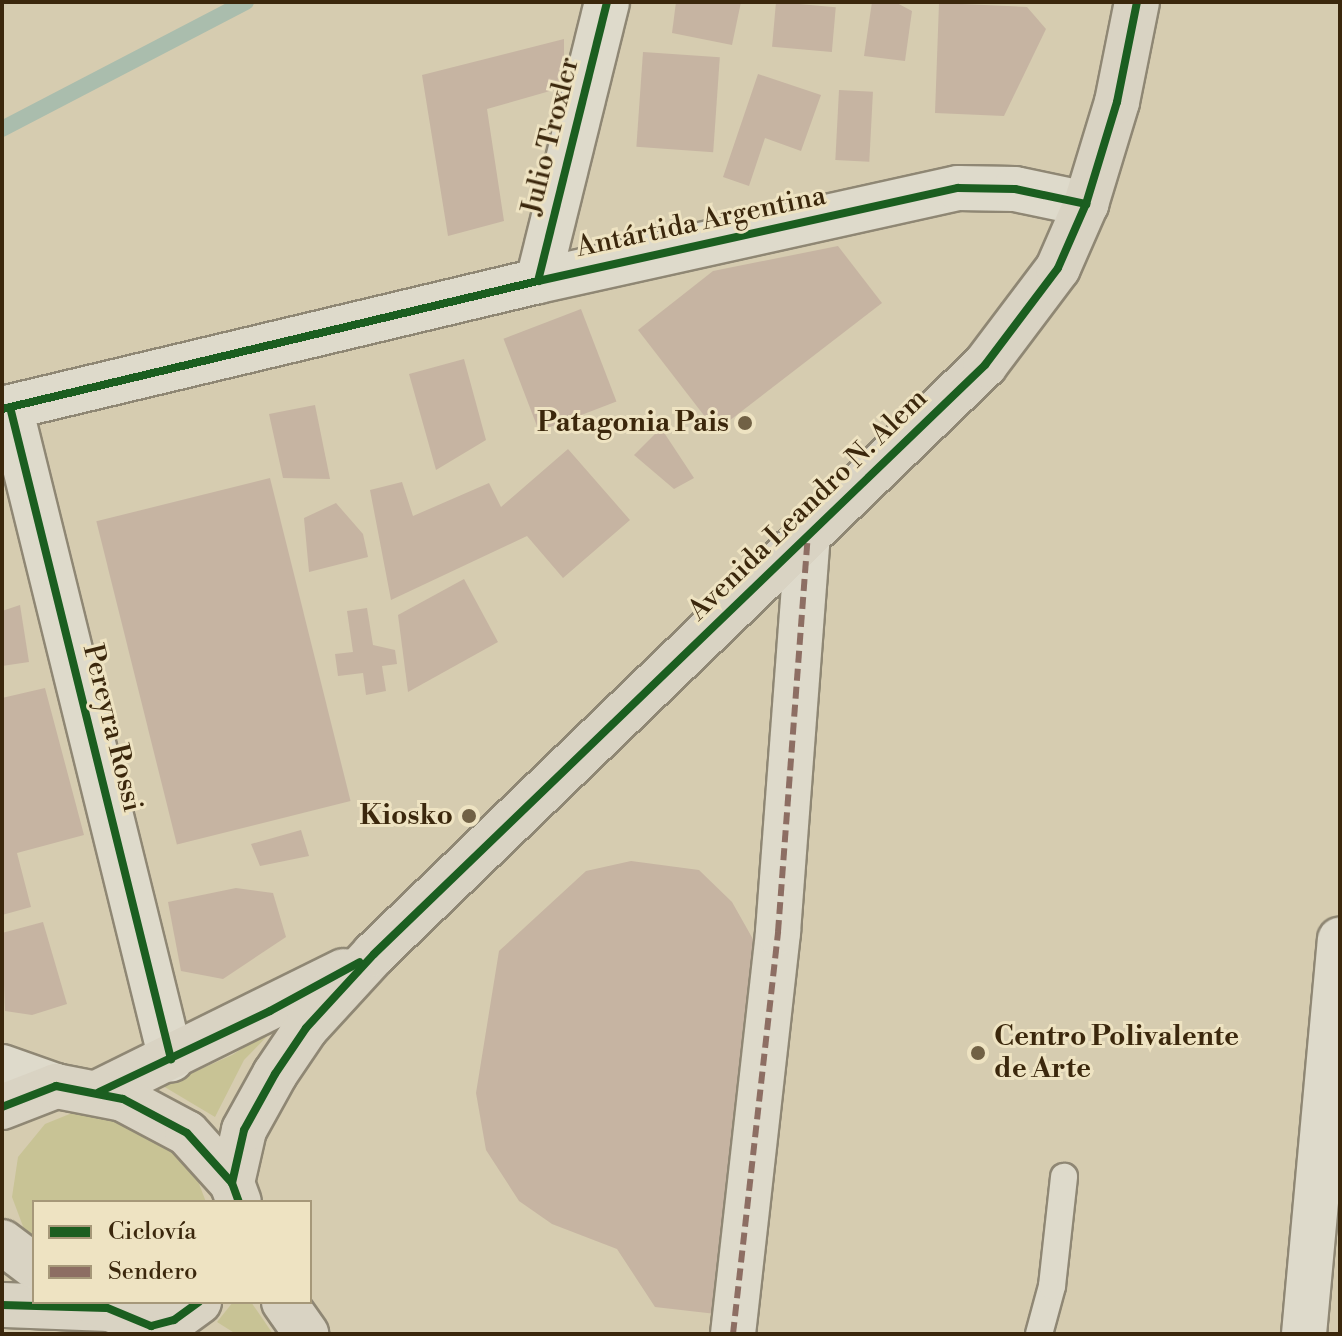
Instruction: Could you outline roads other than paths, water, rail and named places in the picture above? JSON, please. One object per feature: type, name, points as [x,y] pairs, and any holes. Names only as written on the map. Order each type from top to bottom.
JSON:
[{"type":"main road","name":"Avenida Leandro N. Alem","points":[[236,1193],[244,1130],[275,1074],[306,1028],[374,954],[985,365],[1058,268],[1086,204],[1117,102],[1137,2]]},
{"type":"main road","name":"Avenida Leandro N. Alem","points":[[99,1092],[171,1059],[374,954]]},
{"type":"main road","points":[[2,1107],[25,1094],[56,1086],[123,1099],[187,1133],[236,1193]]},
{"type":"main road","points":[[2,1242],[32,1264]]},
{"type":"main road","points":[[2,1305],[100,1305],[160,1330],[196,1304]]},
{"type":"main road","points":[[285,1304],[306,1334]]},
{"type":"street","name":"Julio Troxler","points":[[538,281],[607,2]]},
{"type":"street","name":"Antártida Argentina","points":[[6,408],[538,281],[958,188],[1015,189],[1086,204]]},
{"type":"street","name":"Pereyra Rossi","points":[[6,408],[171,1059]]},
{"type":"street","points":[[733,1334],[778,932],[808,536]]},
{"type":"street","points":[[1304,1334],[1340,940]]},
{"type":"street","points":[[2,1067],[56,1086]]},
{"type":"lane","points":[[1039,1334],[1052,1286],[1064,1177]]},
{"type":"waterway","points":[[2,129],[246,2]]},
{"type":"place","name":"Patagonia Pais","points":[[745,423]]},
{"type":"place","name":"Kiosko","points":[[469,816]]},
{"type":"place","name":"Centro Polivalente de Arte","points":[[978,1053]]}]
